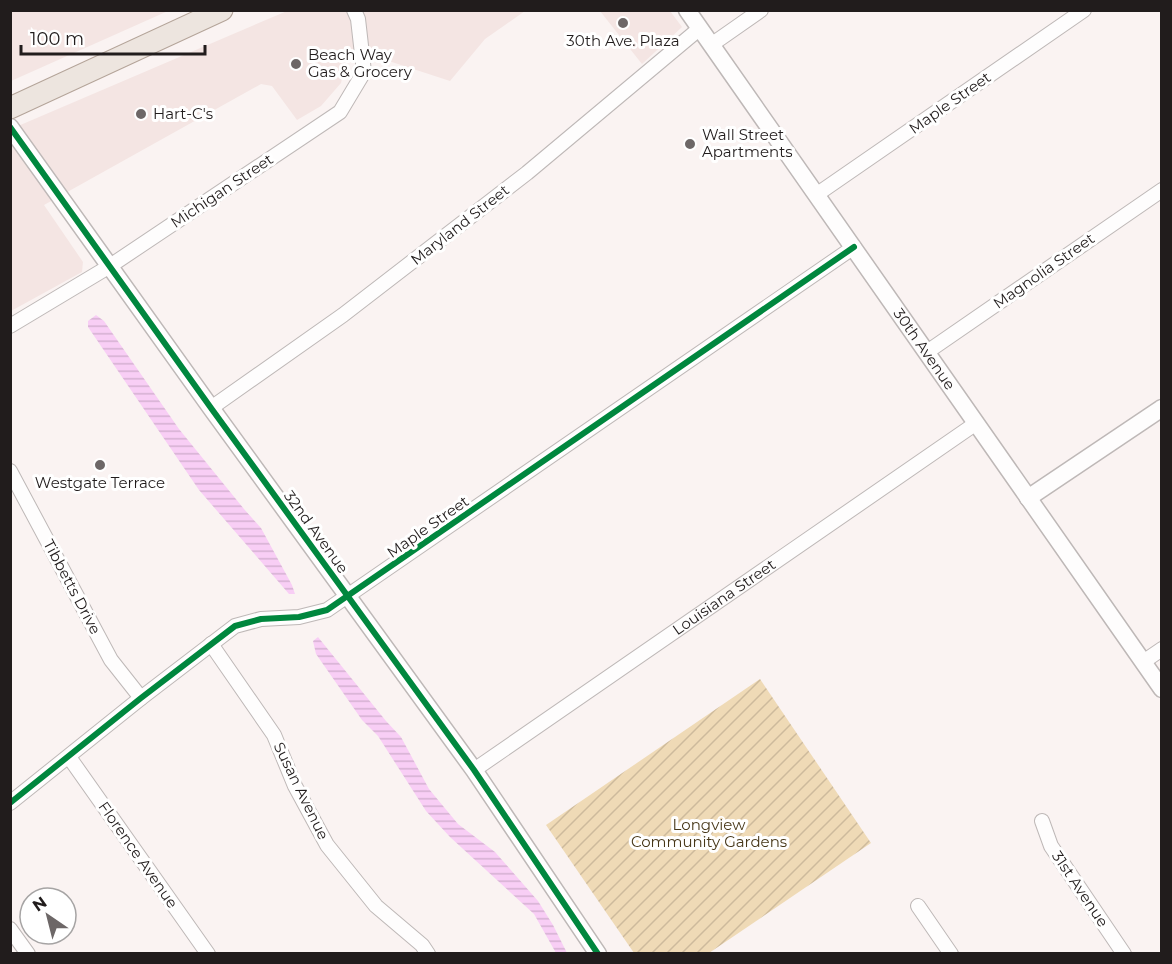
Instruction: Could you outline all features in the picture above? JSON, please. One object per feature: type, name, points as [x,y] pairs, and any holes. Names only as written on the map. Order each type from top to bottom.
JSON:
[{"type":"main road","points":[[10,108],[222,10]]},
{"type":"street","name":"Michigan Street","points":[[10,326],[110,266],[340,112],[364,72],[358,19],[354,10]]},
{"type":"street","name":"30th Avenue","points":[[687,10],[1161,689]]},
{"type":"street","points":[[711,45],[761,10]]},
{"type":"street","name":"Maple Street","points":[[816,195],[1083,10]]},
{"type":"street","name":"Maryland Street","points":[[211,408],[343,315],[527,173],[699,29]]},
{"type":"street","name":"32nd Avenue","points":[[10,127],[474,770],[598,954]]},
{"type":"street","name":"Magnolia Street","points":[[927,352],[1161,190]]},
{"type":"street","name":"Maple Street","points":[[10,803],[235,626],[261,619],[299,617],[327,610],[854,247]]},
{"type":"street","points":[[1028,498],[1161,408]]},
{"type":"street","name":"Louisiana Street","points":[[474,770],[975,424]]},
{"type":"street","name":"Tibbetts Drive","points":[[10,471],[111,660],[141,698]]},
{"type":"street","name":"Susan Avenue","points":[[211,644],[274,735],[295,786],[327,845],[376,906],[422,945],[428,954]]},
{"type":"street","points":[[1143,662],[1161,650]]},
{"type":"street","name":"Florence Avenue","points":[[69,757],[208,954]]},
{"type":"street","name":"31st Avenue","points":[[1042,821],[1051,846],[1124,954]]},
{"type":"street","points":[[918,906],[951,954]]},
{"type":"street","points":[[10,929],[28,954]]},
{"type":"shaded area","points":[[11,10],[168,10],[168,11],[11,81]]},
{"type":"shaded area","points":[[287,11],[525,11],[485,39],[450,81],[349,48],[341,83],[321,106],[297,120],[272,86],[261,84],[44,205],[83,262],[82,272],[11,311],[11,129]]},
{"type":"shaded area","points":[[600,11],[670,11],[682,27],[642,64]]},
{"type":"shaded area","points":[[96,315],[104,321],[179,429],[261,528],[295,594],[289,594],[199,490],[88,327],[88,321]]},
{"type":"shaded area","points":[[318,637],[401,737],[429,789],[458,824],[495,852],[538,901],[567,953],[556,953],[534,914],[450,837],[426,811],[378,736],[362,720],[316,654],[313,641]]},
{"type":"green space","name":"Longview Community Gardens","points":[[760,679],[871,843],[709,953],[634,953],[546,825]]},
{"type":"cycle path","points":[[10,127],[474,770],[598,954]]},
{"type":"cycle path","points":[[10,803],[235,626],[261,619],[299,617],[327,610],[854,247]]},
{"type":"place","name":"30th Ave. Plaza","points":[[623,23]]},
{"type":"place","name":"Beach Way Gas & Grocery","points":[[296,64]]},
{"type":"place","name":"Hart-C's","points":[[141,114]]},
{"type":"place","name":"Wall Street Apartments","points":[[690,144]]},
{"type":"place","name":"Westgate Terrace","points":[[100,465]]}]
